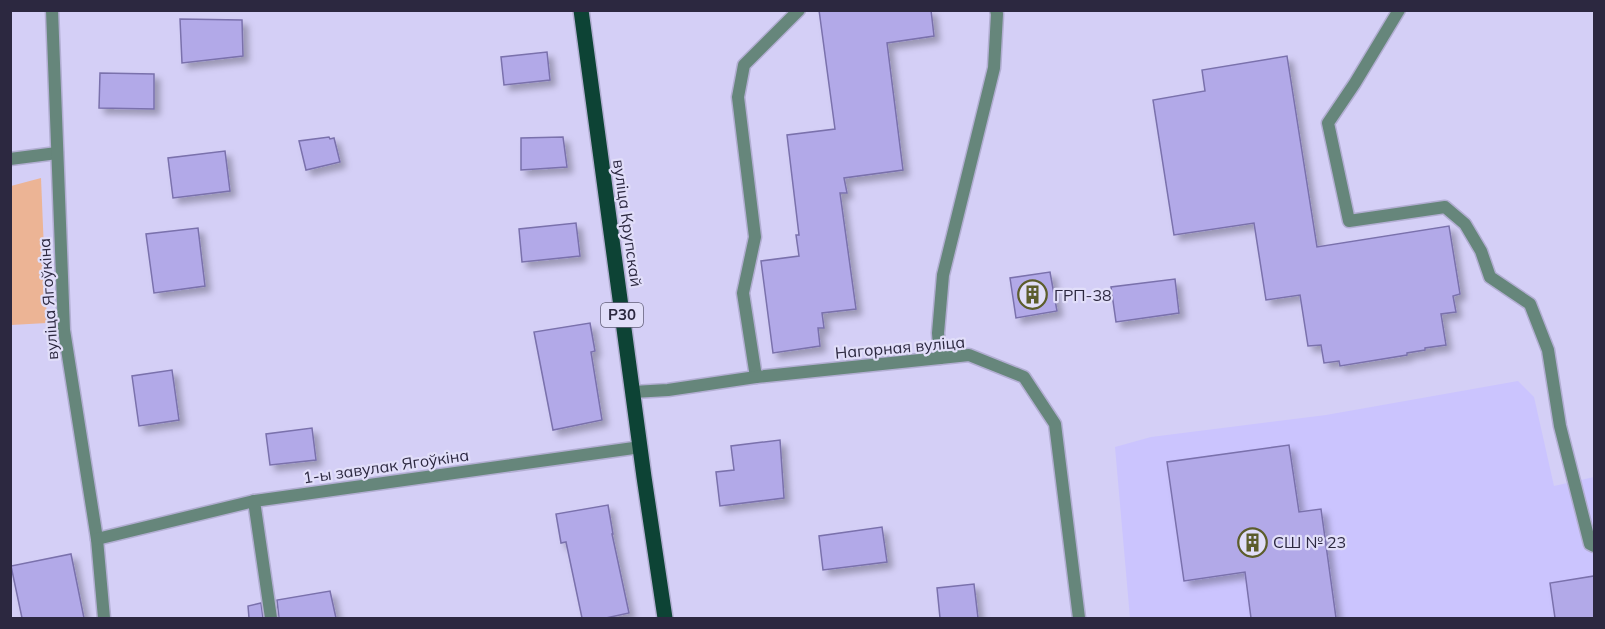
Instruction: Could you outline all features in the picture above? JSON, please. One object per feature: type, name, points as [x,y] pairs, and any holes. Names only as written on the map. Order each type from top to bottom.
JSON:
[{"type":"main road","name":"вуліца Крупскай","points":[[581,10],[665,618]]},
{"type":"street","name":"вуліца Ягоўкіна","points":[[52,10],[64,330],[97,539],[104,618]]},
{"type":"street","points":[[756,377],[743,293],[756,237],[738,97],[744,65],[799,10]]},
{"type":"street","points":[[940,358],[938,333],[943,275],[994,68],[996,10]]},
{"type":"street","points":[[1399,10],[1328,123],[1349,221],[1445,207],[1466,224],[1481,251],[1490,277],[1530,304],[1548,350],[1560,426],[1590,544],[1594,546]]},
{"type":"street","points":[[10,159],[57,153]]},
{"type":"street","name":"Нагорная вуліца","points":[[633,392],[668,390],[756,377],[969,355],[1024,377],[1055,424],[1079,618]]},
{"type":"street","name":"1-ы завулак Ягоўкіна","points":[[97,539],[254,501],[641,447]]},
{"type":"street","points":[[254,501],[271,618]]},
{"type":"shaded area","points":[[41,178],[47,323],[11,325],[11,186]]},
{"type":"shaded area","points":[[1518,381],[1534,397],[1554,486],[1594,477],[1594,618],[1130,618],[1115,447],[1151,437],[1326,415]]},
{"type":"building","points":[[819,10],[931,10],[934,36],[887,43],[903,170],[844,178],[847,193],[840,193],[856,309],[822,313],[824,328],[818,328],[820,346],[773,353],[761,261],[799,256],[796,235],[799,235],[787,135],[835,129]]},
{"type":"building","points":[[180,19],[242,20],[243,56],[182,63]]},
{"type":"building","points":[[547,52],[550,80],[504,85],[501,57]]},
{"type":"building","points":[[1287,56],[1317,247],[1449,226],[1460,294],[1453,296],[1456,312],[1441,314],[1446,345],[1425,348],[1425,350],[1407,353],[1407,355],[1340,366],[1339,361],[1324,363],[1321,345],[1308,346],[1300,295],[1266,300],[1254,223],[1174,235],[1153,100],[1205,91],[1202,70]]},
{"type":"building","points":[[100,73],[154,74],[154,109],[99,108]]},
{"type":"building","points":[[563,137],[567,167],[521,170],[521,138]]},
{"type":"building","points":[[334,138],[340,162],[306,170],[299,141]]},
{"type":"building","points":[[225,151],[230,191],[173,198],[168,158]]},
{"type":"building","points":[[576,223],[580,256],[522,262],[519,229]]},
{"type":"building","points":[[198,228],[205,286],[154,293],[146,234]]},
{"type":"building","name":"ГРП-38","points":[[1050,272],[1057,311],[1016,318],[1010,278]]},
{"type":"building","points":[[1175,279],[1179,313],[1116,322],[1111,287]]},
{"type":"building","points":[[590,323],[595,351],[591,352],[602,420],[553,430],[534,332]]},
{"type":"building","points":[[172,370],[179,420],[139,426],[132,376]]},
{"type":"building","points":[[312,428],[316,460],[270,465],[266,434]]},
{"type":"building","points":[[780,440],[784,498],[720,506],[716,472],[734,470],[731,446]]},
{"type":"building","name":"СШ № 23","points":[[1289,445],[1299,512],[1321,509],[1336,618],[1251,618],[1245,572],[1184,581],[1167,462]]},
{"type":"building","points":[[608,505],[629,613],[606,618],[582,618],[566,542],[561,543],[556,514]]},
{"type":"building","points":[[882,527],[887,562],[823,570],[819,536]]},
{"type":"building","points":[[71,554],[84,618],[22,618],[11,566]]},
{"type":"building","points":[[1594,576],[1594,618],[1555,618],[1550,583]]},
{"type":"building","points":[[974,584],[978,618],[940,618],[937,588]]},
{"type":"building","points":[[330,591],[336,618],[279,618],[277,600]]},
{"type":"building","points":[[261,603],[263,618],[249,618],[248,606]]},
{"type":"place","name":"ГРП-38","points":[[1033,295]]},
{"type":"place","name":"СШ № 23","points":[[1252,542]]}]
